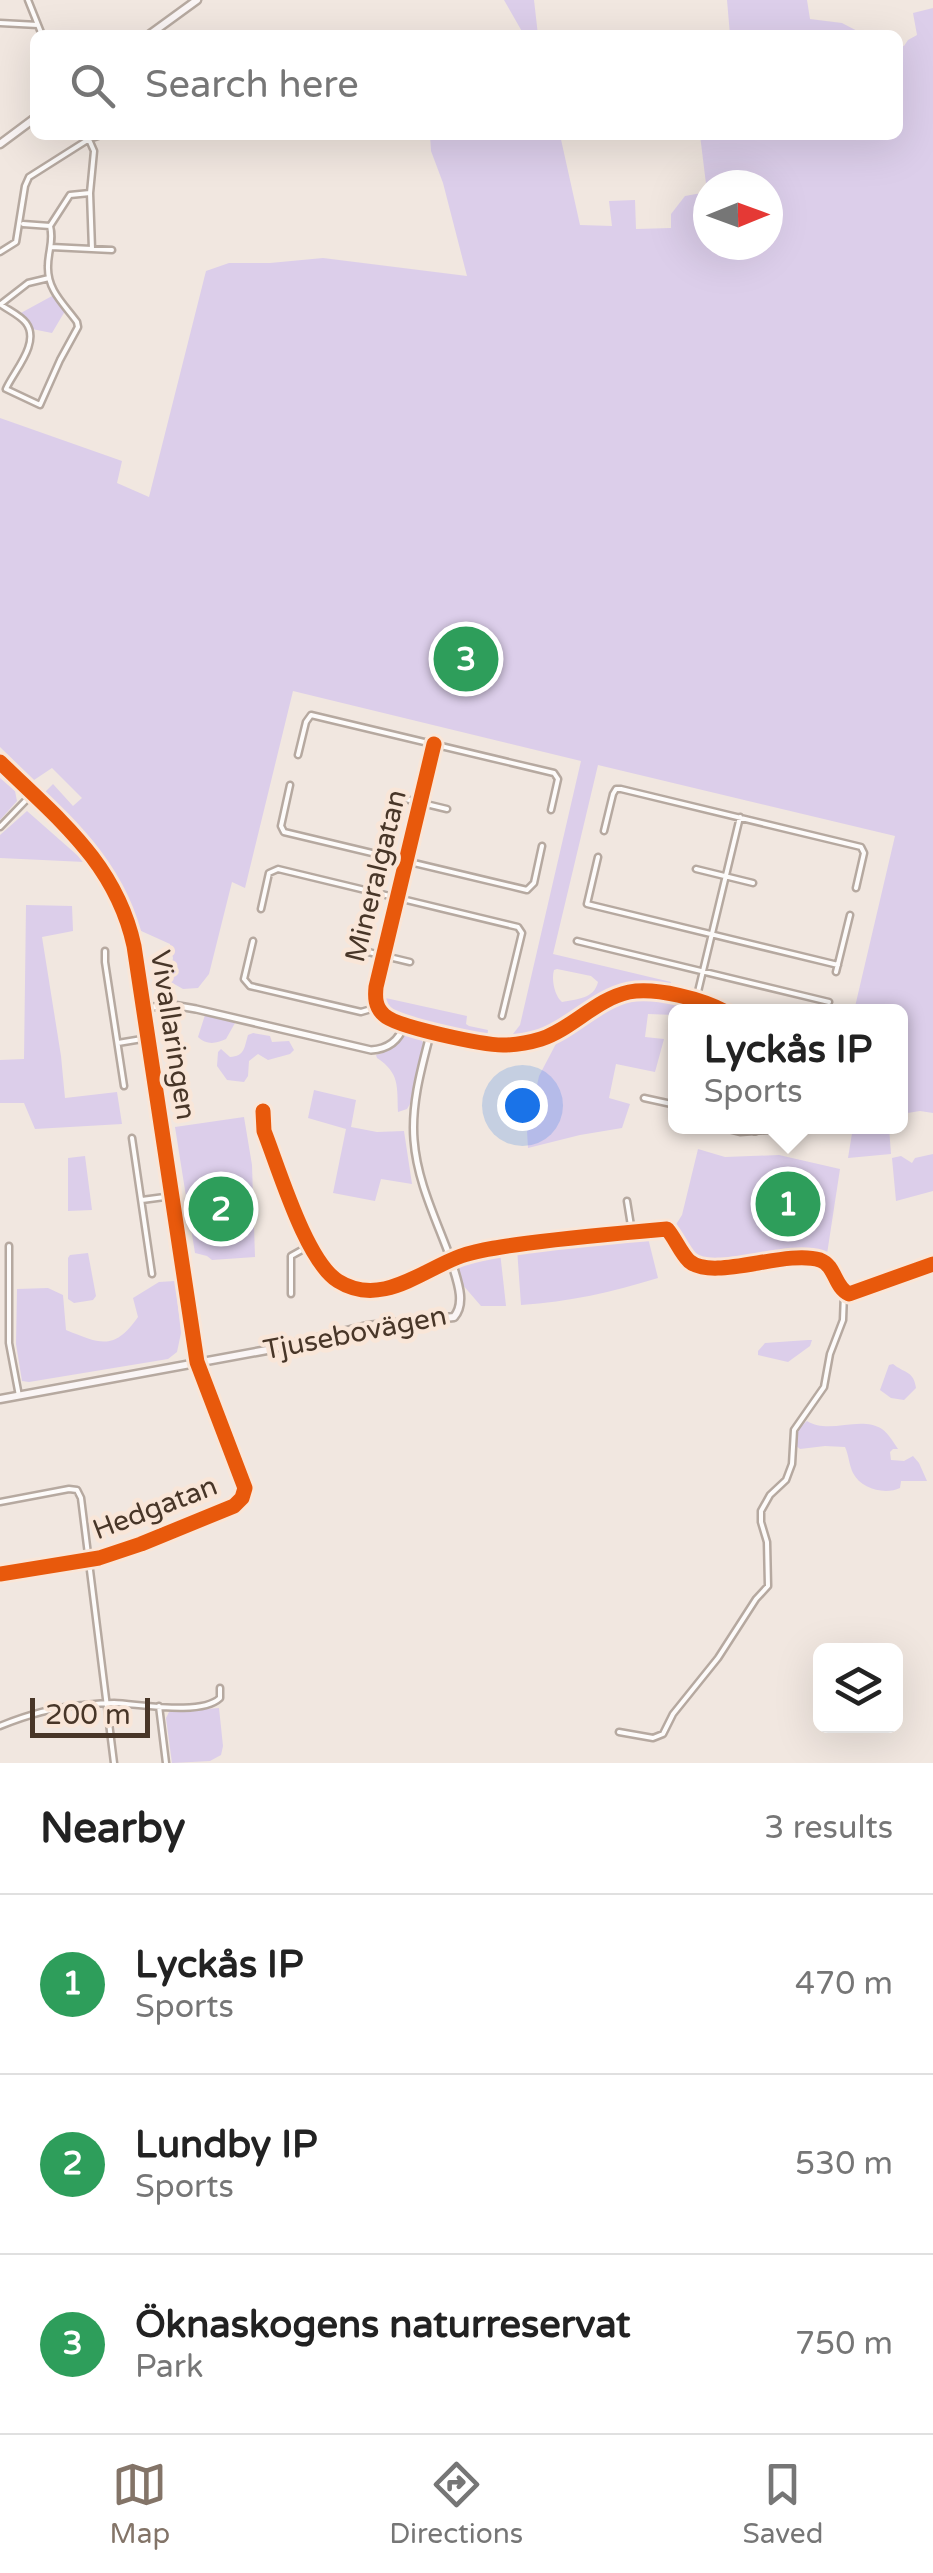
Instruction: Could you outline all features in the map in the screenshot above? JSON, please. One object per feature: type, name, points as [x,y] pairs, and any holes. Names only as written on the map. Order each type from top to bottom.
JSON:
[{"type":"main road","points":[[156,30],[197,0]]},
{"type":"main road","points":[[0,144],[30,122]]},
{"type":"main road","name":"Tjusebovägen","points":[[197,1362],[382,1324],[454,1317],[459,1313],[460,1303],[451,1260]]},
{"type":"main road","points":[[0,1400],[197,1362]]},
{"type":"street","points":[[28,0],[40,30]]},
{"type":"street","points":[[0,23],[38,25]]},
{"type":"street","points":[[1,249],[15,243],[29,177],[84,140]]},
{"type":"street","points":[[89,140],[94,150],[90,192],[92,249]]},
{"type":"street","points":[[49,278],[28,283],[0,304],[26,324],[30,336],[27,351],[6,389],[38,404],[43,403],[78,327],[49,278],[53,240],[50,226],[69,196],[90,192]]},
{"type":"street","points":[[20,224],[50,226]]},
{"type":"street","points":[[51,247],[112,250]]},
{"type":"street","points":[[298,755],[311,715],[554,773],[558,779],[551,810]]},
{"type":"street","name":"Mineralgatan","points":[[378,1008],[376,987],[434,744]]},
{"type":"street","name":"Vivallaringen","points":[[0,762],[89,852],[114,888],[132,933],[197,1362]]},
{"type":"street","points":[[290,785],[281,826],[284,832],[527,890],[534,883],[542,846]]},
{"type":"street","points":[[604,830],[613,794],[618,789],[740,817],[861,846],[864,853],[856,888]]},
{"type":"street","points":[[0,828],[32,794]]},
{"type":"street","points":[[393,796],[447,809]]},
{"type":"street","points":[[696,1000],[740,817]]},
{"type":"street","points":[[598,856],[587,904],[838,965]]},
{"type":"street","points":[[261,910],[269,872],[275,869],[520,929],[502,1016]]},
{"type":"street","points":[[696,869],[753,882]]},
{"type":"street","points":[[836,972],[850,916]]},
{"type":"street","points":[[253,941],[244,979],[250,986],[361,1012],[378,1008],[388,1018],[404,1024],[486,1044],[517,1044],[547,1037],[626,993],[647,991],[706,1004]]},
{"type":"street","points":[[578,941],[829,1002]]},
{"type":"street","points":[[356,949],[410,962]]},
{"type":"street","points":[[105,952],[124,1086]]},
{"type":"street","points":[[144,1008],[196,1008],[372,1050],[393,1044],[404,1024]]},
{"type":"street","points":[[431,1031],[416,1099],[414,1140],[424,1188],[451,1260]]},
{"type":"street","points":[[117,1043],[148,1038]]},
{"type":"street","points":[[644,1098],[668,1103]]},
{"type":"street","points":[[263,1111],[264,1131],[309,1246],[329,1274],[344,1285],[364,1290],[392,1288],[451,1260],[493,1248],[667,1229],[690,1260],[708,1269],[773,1260],[822,1260],[830,1268],[844,1293],[843,1320],[830,1354],[824,1387],[794,1430],[792,1464],[786,1480],[770,1495],[761,1511],[767,1542],[768,1586],[663,1734],[652,1738],[620,1732]]},
{"type":"street","points":[[132,1138],[152,1274]]},
{"type":"street","points":[[141,1200],[172,1196]]},
{"type":"street","points":[[628,1202],[632,1232]]},
{"type":"street","points":[[9,1246],[9,1342],[20,1396]]},
{"type":"street","points":[[291,1294],[291,1256],[309,1246]]},
{"type":"street","points":[[844,1293],[861,1291],[933,1264]]},
{"type":"street","name":"Hedgatan","points":[[0,1574],[89,1560],[141,1544],[234,1506],[242,1498],[243,1478],[197,1362]]},
{"type":"street","points":[[0,1502],[69,1489],[77,1490],[81,1498],[114,1763]]},
{"type":"street","points":[[0,1726],[45,1710],[105,1703],[182,1707],[213,1704],[220,1698],[220,1688]]},
{"type":"street","points":[[159,1706],[166,1763]]},
{"type":"shaded area","points":[[504,0],[534,0],[537,30],[521,30]]},
{"type":"shaded area","points":[[727,0],[807,0],[810,19],[842,23],[855,30],[730,30]]},
{"type":"shaded area","points":[[933,8],[933,1113],[908,1113],[908,1004],[856,1004],[895,836],[598,765],[553,954],[671,982],[622,989],[545,1031],[513,1034],[520,1025],[581,761],[293,691],[245,888],[232,882],[209,974],[198,988],[183,989],[169,981],[173,958],[170,944],[139,930],[110,865],[43,794],[53,784],[73,806],[82,798],[52,768],[34,780],[0,747],[0,418],[122,461],[117,483],[149,497],[206,271],[229,263],[323,258],[467,276],[430,140],[561,140],[580,225],[612,226],[609,201],[635,200],[636,229],[671,228],[671,214],[685,196],[693,195],[693,260],[783,260],[783,170],[704,170],[701,140],[903,140],[903,46],[917,35],[913,13]],"holes":[[[554,970],[591,976],[598,982],[593,992],[562,1002],[553,983]]]},
{"type":"shaded area","points":[[52,296],[65,311],[52,333],[32,329],[19,314]]},
{"type":"shaded area","points":[[0,778],[15,791],[17,801],[0,820]]},
{"type":"shaded area","points":[[27,811],[85,862],[0,858],[0,835]]},
{"type":"shaded area","points":[[26,905],[72,906],[73,931],[42,937],[65,1098],[117,1092],[122,1124],[35,1129],[24,1103],[0,1103],[0,1060],[24,1059]]},
{"type":"shaded area","points":[[642,994],[689,1001],[668,1004],[668,1015],[648,1014],[645,1037],[664,1039],[655,1072],[616,1064],[609,1098],[630,1104],[622,1128],[528,1148],[527,1131],[539,1076],[559,1038],[618,1000]]},
{"type":"shaded area","points":[[381,997],[467,1016],[469,1026],[488,1030],[487,1040],[391,1016],[381,1005]]},
{"type":"shaded area","points":[[205,1015],[235,1023],[226,1039],[211,1043],[198,1037]]},
{"type":"shaded area","points":[[411,1031],[420,1034],[423,1043],[410,1104],[398,1112],[393,1075],[376,1055]]},
{"type":"shaded area","points":[[248,1035],[270,1036],[272,1042],[289,1041],[294,1050],[268,1060],[258,1054],[249,1061],[244,1082],[227,1080],[217,1066],[218,1052],[221,1049],[230,1057],[239,1055]]},
{"type":"shaded area","points":[[314,1090],[356,1100],[351,1127],[377,1132],[404,1131],[412,1184],[381,1179],[375,1201],[333,1193],[346,1129],[308,1118]]},
{"type":"shaded area","points":[[244,1117],[252,1165],[255,1257],[212,1260],[195,1253],[175,1127]]},
{"type":"shaded area","points":[[852,1134],[890,1134],[891,1154],[848,1158]]},
{"type":"shaded area","points":[[698,1149],[725,1157],[779,1155],[840,1169],[827,1254],[708,1265],[696,1260],[675,1226],[682,1215]]},
{"type":"shaded area","points":[[933,1154],[933,1191],[896,1201],[892,1158],[901,1156],[912,1163],[915,1158]]},
{"type":"shaded area","points":[[85,1156],[92,1210],[68,1211],[68,1158]]},
{"type":"shaded area","points":[[647,1234],[658,1278],[590,1296],[521,1305],[517,1248]]},
{"type":"shaded area","points":[[500,1252],[506,1306],[481,1306],[462,1284],[457,1264],[462,1259]]},
{"type":"shaded area","points":[[88,1253],[96,1296],[74,1303],[68,1299],[68,1258]]},
{"type":"shaded area","points":[[175,1281],[181,1333],[177,1352],[168,1359],[22,1381],[16,1344],[17,1289],[48,1288],[63,1295],[66,1330],[106,1342],[122,1335],[138,1317],[133,1298],[159,1282]]},
{"type":"shaded area","points":[[812,1340],[810,1346],[788,1362],[758,1355],[765,1343]]},
{"type":"shaded area","points":[[893,1364],[915,1382],[916,1388],[904,1400],[891,1398],[880,1390],[889,1365]]},
{"type":"shaded area","points":[[807,1421],[825,1426],[864,1424],[882,1429],[898,1449],[890,1452],[891,1460],[904,1461],[913,1456],[927,1481],[901,1481],[900,1488],[887,1491],[867,1487],[853,1473],[845,1447],[800,1449],[795,1445],[798,1429]]},
{"type":"shaded area","points":[[219,1708],[221,1755],[210,1761],[172,1763],[166,1718],[169,1712]]},
{"type":"cycle path","points":[[434,744],[376,987],[377,1005],[384,1015],[422,1030],[503,1045],[531,1042],[552,1034],[606,1001],[629,992],[679,995],[707,1004]]},
{"type":"cycle path","points":[[0,762],[82,844],[114,890],[125,917],[134,946],[197,1362],[245,1488],[234,1506],[141,1544],[99,1558],[0,1574]]},
{"type":"cycle path","points":[[263,1111],[264,1131],[304,1235],[326,1270],[354,1288],[386,1289],[461,1256],[486,1250],[667,1229],[689,1261],[700,1267],[732,1267],[788,1258],[820,1260],[849,1294],[933,1264]]},
{"type":"place","name":"Öknaskogens naturreservat","points":[[466,659]]},
{"type":"place","name":"Lyckås IP","points":[[788,1204]]},
{"type":"place","name":"Lundby IP","points":[[221,1209]]}]
